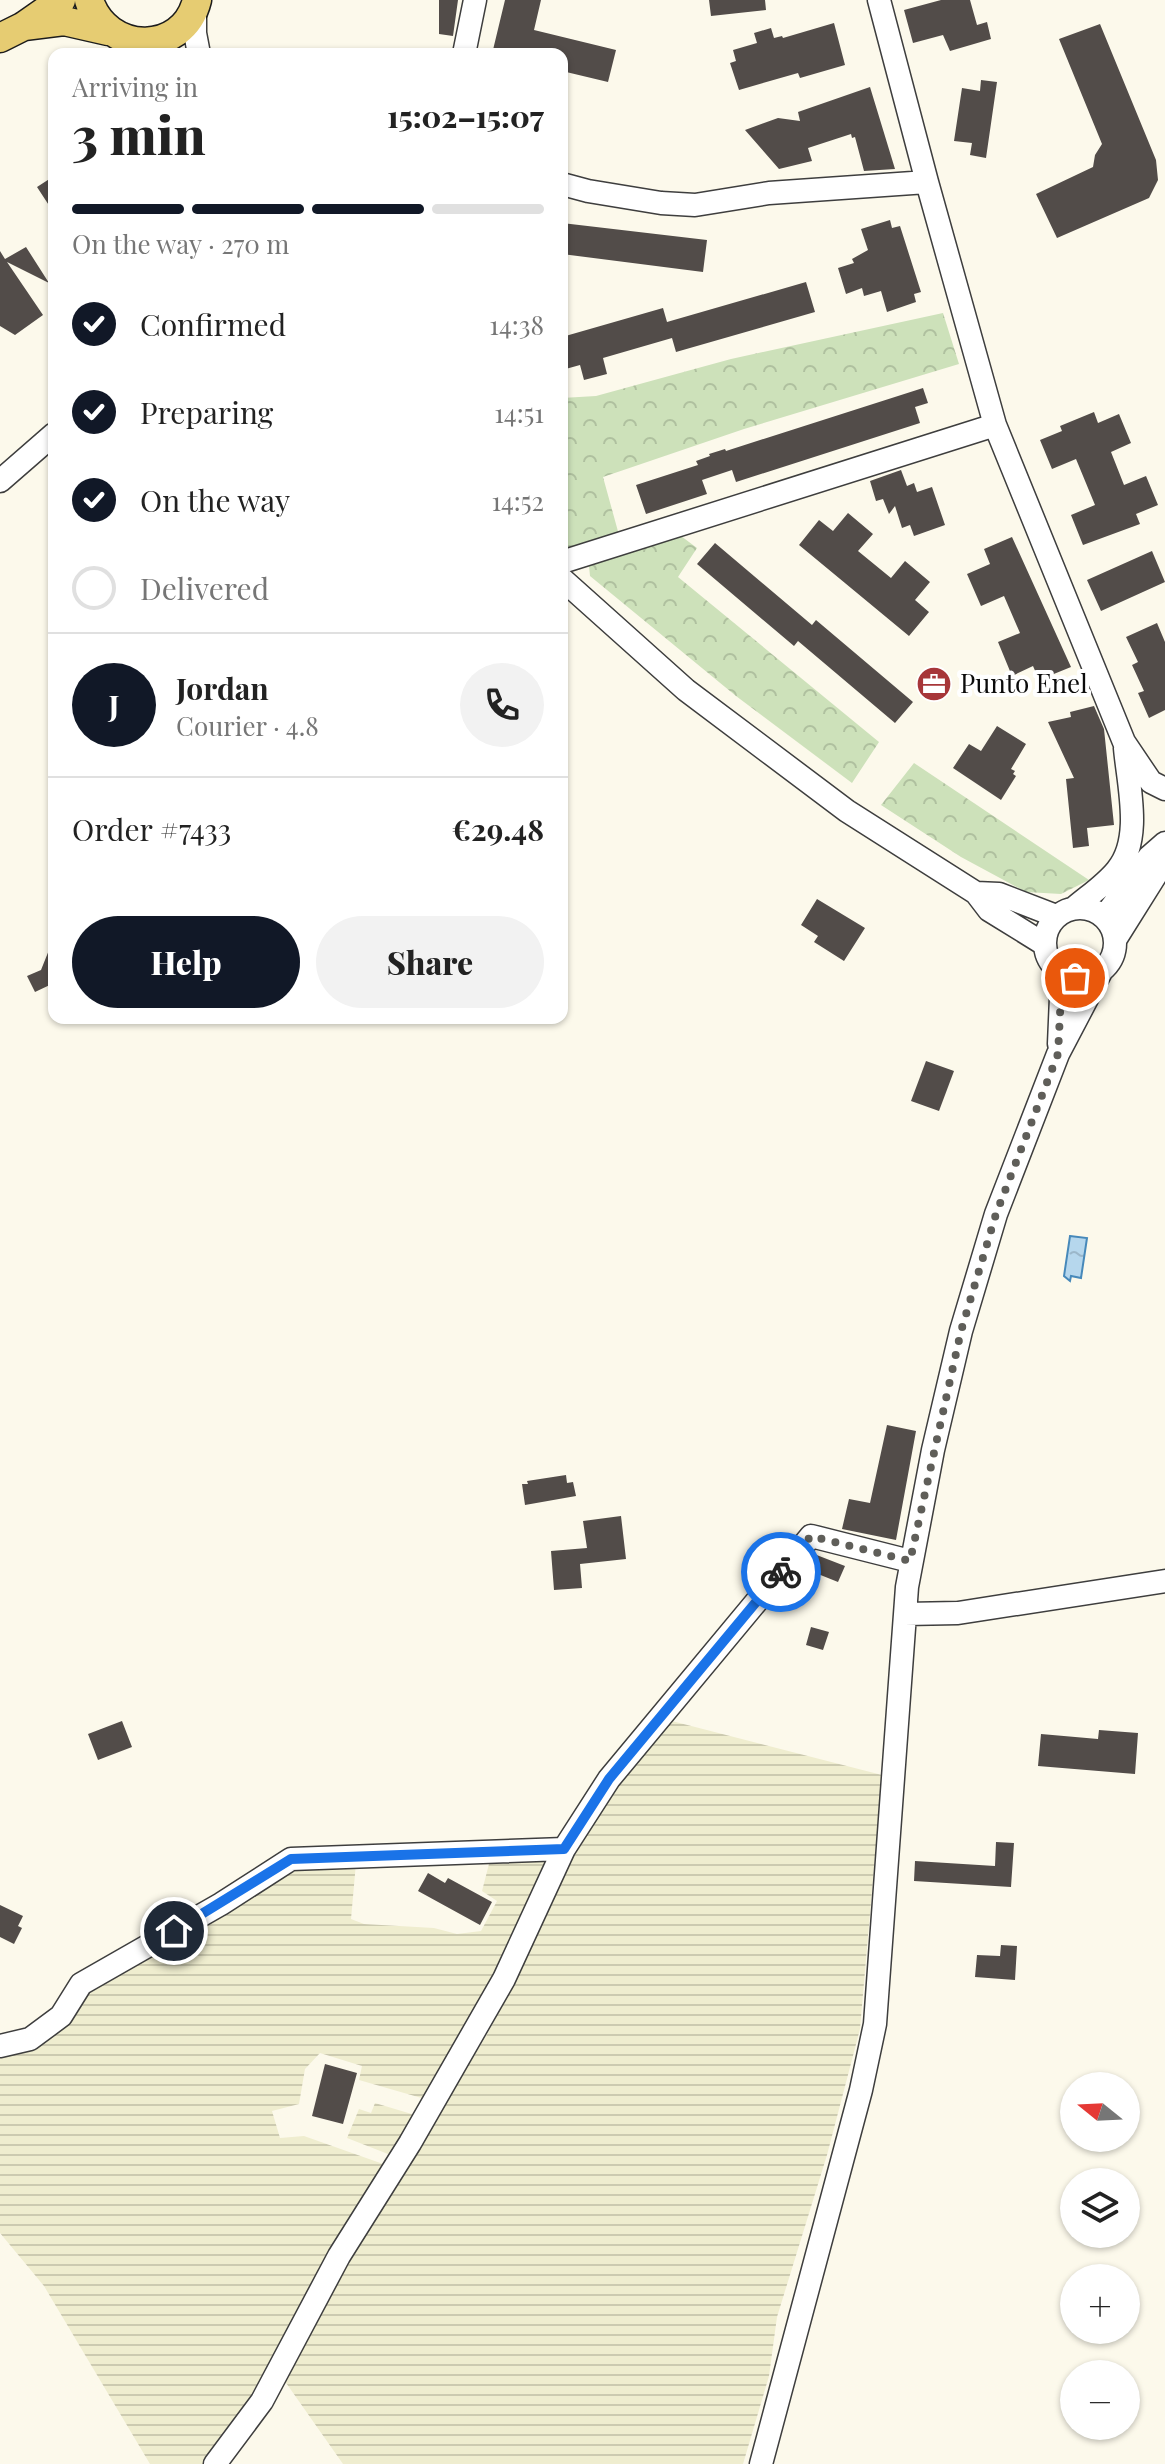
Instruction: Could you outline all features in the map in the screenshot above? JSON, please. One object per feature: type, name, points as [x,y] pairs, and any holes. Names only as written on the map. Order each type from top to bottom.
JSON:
[{"type":"main road","points":[[12,32],[61,0]]},
{"type":"main road","points":[[89,0],[93,14],[128,42]]},
{"type":"main road","points":[[12,32],[64,21],[128,42],[147,42],[167,37],[184,25],[196,4]]},
{"type":"street","points":[[465,48],[475,0]]},
{"type":"street","points":[[879,0],[995,425],[1124,742],[1151,782],[1165,789]]},
{"type":"street","points":[[196,4],[198,48]]},
{"type":"street","points":[[568,186],[661,203],[695,205],[769,193],[927,182]]},
{"type":"street","points":[[568,560],[995,425]]},
{"type":"street","points":[[0,481],[48,439]]},
{"type":"street","points":[[568,584],[698,699],[847,811],[976,893],[989,910],[1044,944]]},
{"type":"street","points":[[1102,970],[1089,977],[1075,978],[1062,974],[1047,956],[1044,944],[1047,929],[1117,870],[1126,855],[1132,826],[1124,742]]},
{"type":"street","points":[[1104,917],[1149,857],[1165,843]]},
{"type":"street","points":[[1115,940],[1162,865],[1165,855]]},
{"type":"street","points":[[761,2464],[861,2090],[875,2024],[910,1561],[961,1331],[996,1214],[1058,1054],[1114,952],[1112,928],[1093,909],[1065,912],[999,894],[976,893]]},
{"type":"street","points":[[1058,1054],[1062,974]]},
{"type":"street","points":[[215,2464],[262,2401],[339,2256],[410,2143],[504,1979],[564,1849],[609,1779],[811,1536],[910,1561]]},
{"type":"street","points":[[905,1614],[958,1613],[1165,1581]]},
{"type":"street","points":[[0,2046],[30,2039],[61,2016],[81,1984],[221,1904],[291,1859],[564,1849]]},
{"type":"shaded area","points":[[668,1720],[882,1775],[860,2029],[827,2155],[777,2317],[769,2376],[743,2464],[343,2464],[284,2380],[349,2255],[488,2033],[525,1961],[573,1850],[603,1801]]},
{"type":"shaded area","points":[[490,1860],[549,1860],[475,2014],[425,2099],[359,2080],[362,2066],[320,2053],[305,2069],[299,2104],[272,2111],[280,2138],[304,2136],[386,2165],[333,2243],[258,2397],[204,2464],[150,2464],[44,2286],[0,2233],[0,2056],[60,2032],[81,1997],[303,1865],[356,1863],[351,1919],[364,1924],[434,1928],[457,1934],[481,1931],[497,1901],[482,1891]]},
{"type":"shaded area","points":[[375,2103],[415,2115],[388,2154],[347,2138],[359,2109],[371,2113]]},
{"type":"green space","points":[[943,313],[959,364],[744,429],[603,477],[619,535],[568,548],[568,398],[596,396],[731,359]]},
{"type":"green space","points":[[681,536],[697,548],[678,577],[879,742],[852,783],[736,696],[590,576],[589,566]]},
{"type":"green space","points":[[914,763],[1089,880],[1061,894],[1026,892],[961,857],[881,805]]},
{"type":"water","points":[[1070,1236],[1087,1238],[1081,1278],[1071,1276],[1070,1281],[1064,1276]]},
{"type":"building","points":[[439,0],[458,0],[453,36],[439,34]]},
{"type":"building","points":[[505,0],[541,0],[534,30],[616,50],[608,82],[568,72],[568,48],[493,48]]},
{"type":"building","points":[[709,0],[765,0],[766,10],[711,16]]},
{"type":"building","points":[[941,0],[970,0],[977,25],[987,22],[991,39],[950,51],[943,35],[913,43],[904,10]]},
{"type":"building","points":[[834,23],[845,65],[800,78],[798,73],[739,90],[730,63],[736,61],[733,50],[757,43],[754,33],[771,28],[774,38],[783,38]]},
{"type":"building","points":[[1100,24],[1156,160],[1158,180],[1149,198],[1057,238],[1036,194],[1093,167],[1095,155],[1102,144],[1059,39]]},
{"type":"building","points":[[981,80],[997,82],[986,158],[970,155],[972,143],[954,141],[962,88],[980,91]]},
{"type":"building","points":[[870,87],[895,169],[864,171],[855,137],[852,138],[851,134],[808,148],[812,161],[779,169],[745,130],[778,118],[800,121],[798,112]]},
{"type":"building","points":[[48,180],[48,204],[37,187]]},
{"type":"building","points":[[890,220],[892,228],[900,226],[921,292],[914,294],[916,302],[887,312],[881,291],[864,296],[862,288],[846,294],[838,268],[854,263],[852,259],[868,250],[861,229]]},
{"type":"building","points":[[568,224],[707,240],[703,272],[568,255]]},
{"type":"building","points":[[26,247],[48,281],[7,262],[43,315],[15,335],[0,326],[0,251],[5,259]]},
{"type":"building","points":[[806,282],[815,312],[676,352],[672,338],[603,358],[607,374],[584,380],[580,365],[568,368],[568,335],[663,308],[667,322]]},
{"type":"building","points":[[923,388],[928,403],[915,407],[920,423],[736,482],[732,470],[702,480],[707,494],[646,514],[636,485],[698,465],[696,461],[709,454]]},
{"type":"building","points":[[1094,412],[1098,423],[1119,414],[1131,443],[1111,452],[1124,485],[1146,476],[1158,505],[1136,514],[1140,524],[1083,545],[1071,515],[1095,505],[1076,459],[1052,469],[1040,440],[1062,431],[1060,426]]},
{"type":"building","points":[[901,470],[907,486],[914,483],[917,492],[932,487],[945,525],[914,536],[910,525],[902,528],[895,506],[889,514],[883,499],[876,501],[870,481]]},
{"type":"building","points":[[848,513],[873,534],[858,551],[891,578],[905,561],[930,582],[915,600],[929,612],[909,636],[799,545],[819,520],[833,531]]},
{"type":"building","points":[[1012,537],[1071,667],[1039,680],[1033,666],[1012,676],[998,642],[1020,633],[1004,596],[981,606],[967,574],[990,564],[984,549]]},
{"type":"building","points":[[715,543],[812,625],[816,620],[913,702],[895,723],[798,641],[794,646],[697,564]]},
{"type":"building","points":[[1152,551],[1165,582],[1101,611],[1087,580]]},
{"type":"building","points":[[1157,623],[1165,642],[1165,710],[1149,718],[1138,693],[1144,691],[1132,665],[1138,662],[1126,637]]},
{"type":"building","points":[[1094,706],[1104,729],[1114,825],[1087,828],[1089,846],[1073,848],[1066,779],[1074,778],[1048,722],[1071,717],[1070,712]]},
{"type":"building","points":[[997,726],[1026,744],[1011,769],[1016,776],[1001,800],[953,768],[969,744],[981,751]]},
{"type":"building","points":[[817,899],[865,928],[844,961],[814,942],[818,936],[801,925]]},
{"type":"building","points":[[48,952],[48,986],[35,992],[27,976],[41,970]]},
{"type":"building","points":[[926,1061],[954,1071],[939,1111],[911,1101]]},
{"type":"building","points":[[887,1425],[916,1431],[896,1540],[842,1529],[849,1499],[870,1503]]},
{"type":"building","points":[[566,1475],[567,1483],[573,1482],[576,1496],[525,1505],[522,1484]]},
{"type":"building","points":[[621,1516],[626,1559],[580,1564],[582,1588],[554,1590],[551,1551],[587,1548],[583,1521]]},
{"type":"building","points":[[814,1554],[845,1566],[838,1582],[803,1568]]},
{"type":"building","points":[[811,1627],[829,1632],[823,1650],[806,1645]]},
{"type":"building","points":[[122,1721],[132,1747],[98,1760],[88,1734]]},
{"type":"building","points":[[1099,1730],[1138,1733],[1135,1774],[1038,1766],[1041,1734],[1098,1739]]},
{"type":"building","points":[[996,1842],[1014,1843],[1011,1887],[914,1881],[915,1861],[995,1866]]},
{"type":"building","points":[[428,1873],[445,1883],[448,1878],[492,1902],[480,1925],[418,1891]]},
{"type":"building","points":[[0,1905],[23,1916],[18,1926],[22,1928],[14,1944],[0,1937]]},
{"type":"building","points":[[1001,1945],[1017,1946],[1015,1980],[975,1977],[977,1955],[1000,1956]]},
{"type":"building","points":[[325,2064],[357,2073],[343,2124],[312,2116]]},
{"type":"way so far","points":[[781,1572],[811,1536],[910,1561],[961,1331],[996,1214],[1058,1054],[1062,974],[1075,978]]},
{"type":"place","name":"Punto Enel","points":[[934,684]]},
{"type":"route","points":[[174,1931],[291,1859],[564,1849],[609,1779],[781,1572]]}]
